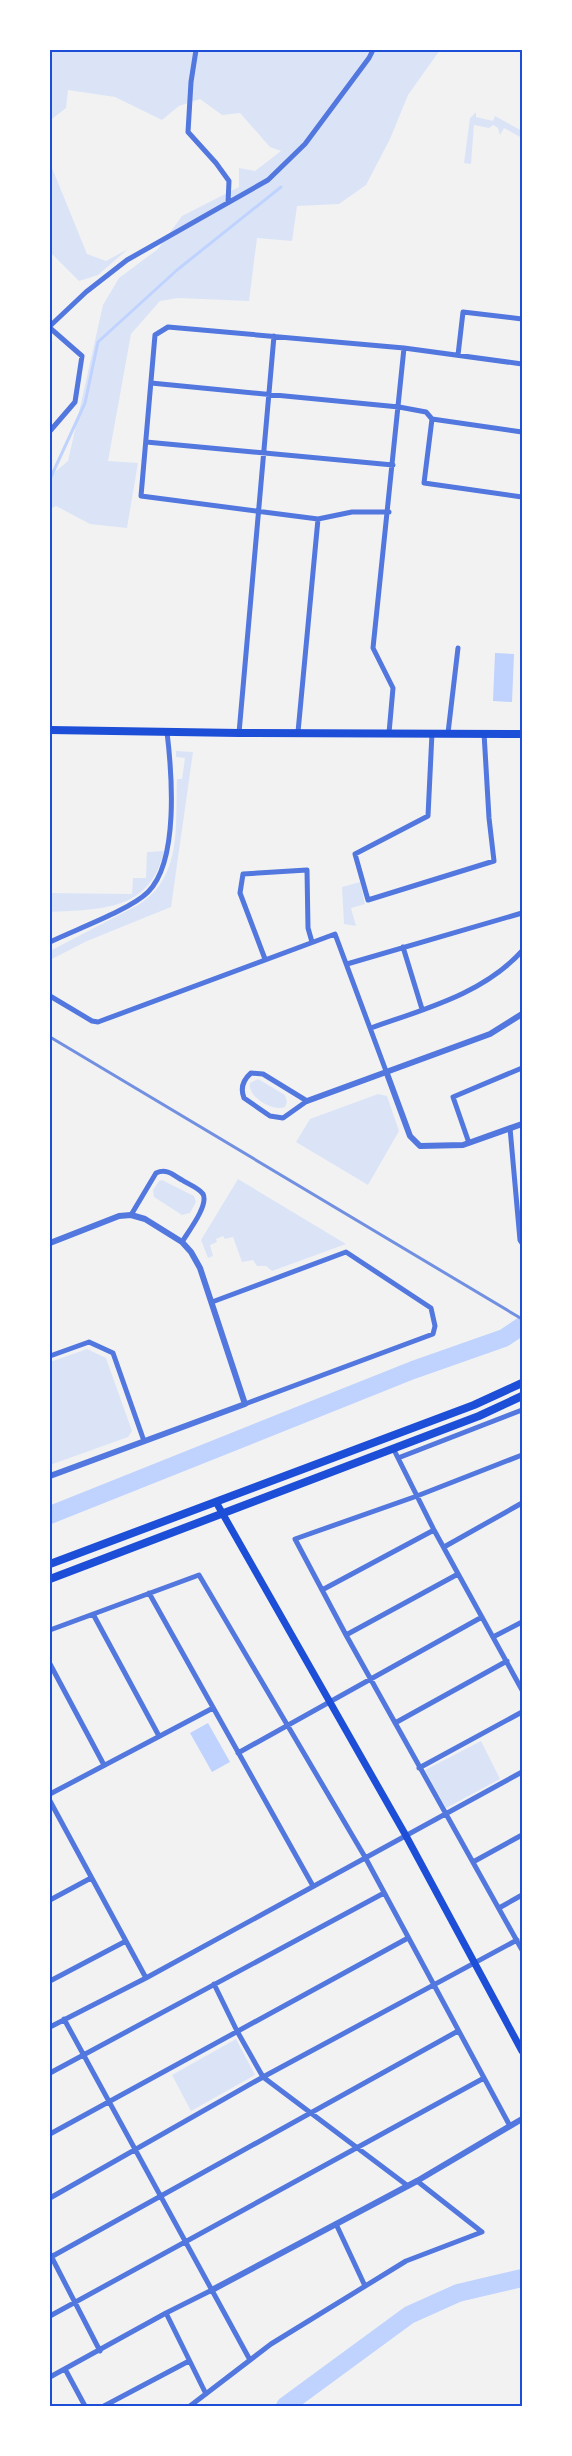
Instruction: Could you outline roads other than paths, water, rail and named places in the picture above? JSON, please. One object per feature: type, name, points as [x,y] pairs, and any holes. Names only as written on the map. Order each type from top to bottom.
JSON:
[{"type":"highway","points":[[50,729],[238,733],[522,734]]},
{"type":"main road","points":[[50,1564],[474,1405],[522,1383]]},
{"type":"main road","points":[[50,1579],[393,1448],[522,1396]]},
{"type":"main road","points":[[216,1502],[405,1834],[522,2051]]},
{"type":"street","points":[[196,50],[191,82],[188,132],[229,181],[228,203]]},
{"type":"street","points":[[50,432],[75,402],[82,356],[50,327],[86,291],[127,260],[268,180],[305,144],[373,50]]},
{"type":"street","points":[[458,355],[462,312],[522,319]]},
{"type":"street","points":[[389,512],[352,512],[318,519],[141,496],[154,335],[168,327],[404,348],[522,364]]},
{"type":"street","points":[[238,733],[274,336]]},
{"type":"street","points":[[389,733],[393,688],[373,648],[389,512],[404,348]]},
{"type":"street","points":[[151,383],[399,407],[426,412],[432,419],[522,432]]},
{"type":"street","points":[[432,419],[424,483],[522,497]]},
{"type":"street","points":[[146,442],[393,465]]},
{"type":"street","points":[[298,732],[318,519]]},
{"type":"street","points":[[448,733],[458,648]]},
{"type":"street","points":[[50,942],[132,904],[147,893],[158,879],[165,864],[169,844],[171,765],[167,732]]},
{"type":"street","points":[[432,733],[428,816],[355,854],[368,900],[494,861],[484,733]]},
{"type":"street","points":[[265,959],[240,893],[243,874],[307,870],[308,928],[312,942]]},
{"type":"street","points":[[347,964],[522,913]]},
{"type":"street","points":[[50,996],[92,1022],[98,1022],[335,934],[415,1143],[420,1146],[451,1146],[469,1143],[522,1124]]},
{"type":"street","points":[[403,947],[422,1010]]},
{"type":"street","points":[[371,1028],[422,1010],[483,984],[506,968],[522,951]]},
{"type":"street","points":[[307,1101],[263,1074],[251,1073],[241,1087],[247,1102],[277,1118],[288,1115],[307,1101],[490,1034],[522,1014]]},
{"type":"street","points":[[469,1143],[453,1097],[522,1068]]},
{"type":"street","points":[[510,1128],[522,1243]]},
{"type":"street","points":[[131,1215],[156,1173],[162,1170],[169,1172],[200,1191],[204,1198],[202,1207],[182,1242]]},
{"type":"street","points":[[50,1243],[119,1216],[131,1215],[145,1219],[182,1242],[195,1259],[212,1302],[245,1404]]},
{"type":"street","points":[[50,1476],[433,1335],[435,1326],[431,1308],[346,1252],[212,1302]]},
{"type":"street","points":[[50,1356],[89,1342],[114,1353],[144,1441]]},
{"type":"street","points":[[398,1458],[522,1410]]},
{"type":"street","points":[[393,1448],[434,1530],[522,1688]]},
{"type":"street","points":[[522,1455],[417,1496],[294,1539],[345,1635],[522,1950]]},
{"type":"street","points":[[444,1547],[522,1503]]},
{"type":"street","points":[[322,1590],[434,1530]]},
{"type":"street","points":[[345,1635],[458,1574]]},
{"type":"street","points":[[50,1630],[199,1575],[289,1724],[365,1857],[510,2127]]},
{"type":"street","points":[[149,1593],[313,1886]]},
{"type":"street","points":[[93,1614],[159,1736]]},
{"type":"street","points":[[238,1753],[482,1617]]},
{"type":"street","points":[[494,1637],[522,1622]]},
{"type":"street","points":[[395,1723],[507,1661]]},
{"type":"street","points":[[50,1664],[104,1766]]},
{"type":"street","points":[[50,1794],[213,1708]]},
{"type":"street","points":[[419,1768],[522,1712]]},
{"type":"street","points":[[50,2027],[146,1978],[405,1834],[522,1772]]},
{"type":"street","points":[[50,1801],[146,1978]]},
{"type":"street","points":[[473,1862],[522,1834]]},
{"type":"street","points":[[50,1900],[92,1878]]},
{"type":"street","points":[[50,2073],[384,1893]]},
{"type":"street","points":[[499,1908],[522,1894]]},
{"type":"street","points":[[50,2134],[408,1938]]},
{"type":"street","points":[[50,2198],[263,2076],[517,1940]]},
{"type":"street","points":[[50,1981],[126,1941]]},
{"type":"street","points":[[214,1984],[263,2076],[408,2186]]},
{"type":"street","points":[[64,2019],[250,2360]]},
{"type":"street","points":[[100,2351],[50,2256],[458,2031]]},
{"type":"street","points":[[50,2316],[484,2078]]},
{"type":"street","points":[[50,2377],[166,2313],[408,2186],[522,2119]]},
{"type":"street","points":[[190,2406],[271,2344],[406,2261],[482,2232],[417,2181]]},
{"type":"street","points":[[336,2224],[365,2286]]},
{"type":"street","points":[[166,2313],[206,2394]]},
{"type":"street","points":[[104,2406],[189,2361]]},
{"type":"street","points":[[64,2369],[85,2406]]},
{"type":"water","points":[[495,653],[514,654],[512,702],[493,701]]},
{"type":"water","points":[[208,1723],[230,1762],[212,1772],[190,1733]]},
{"type":"waterway","points":[[50,479],[85,403],[98,342],[177,270],[281,187]]},
{"type":"waterway","points":[[50,1515],[413,1370],[504,1338],[522,1326]]},
{"type":"waterway","points":[[285,2406],[409,2315],[458,2293],[522,2278]]},
{"type":"railway","points":[[50,1037],[522,1319]]}]
